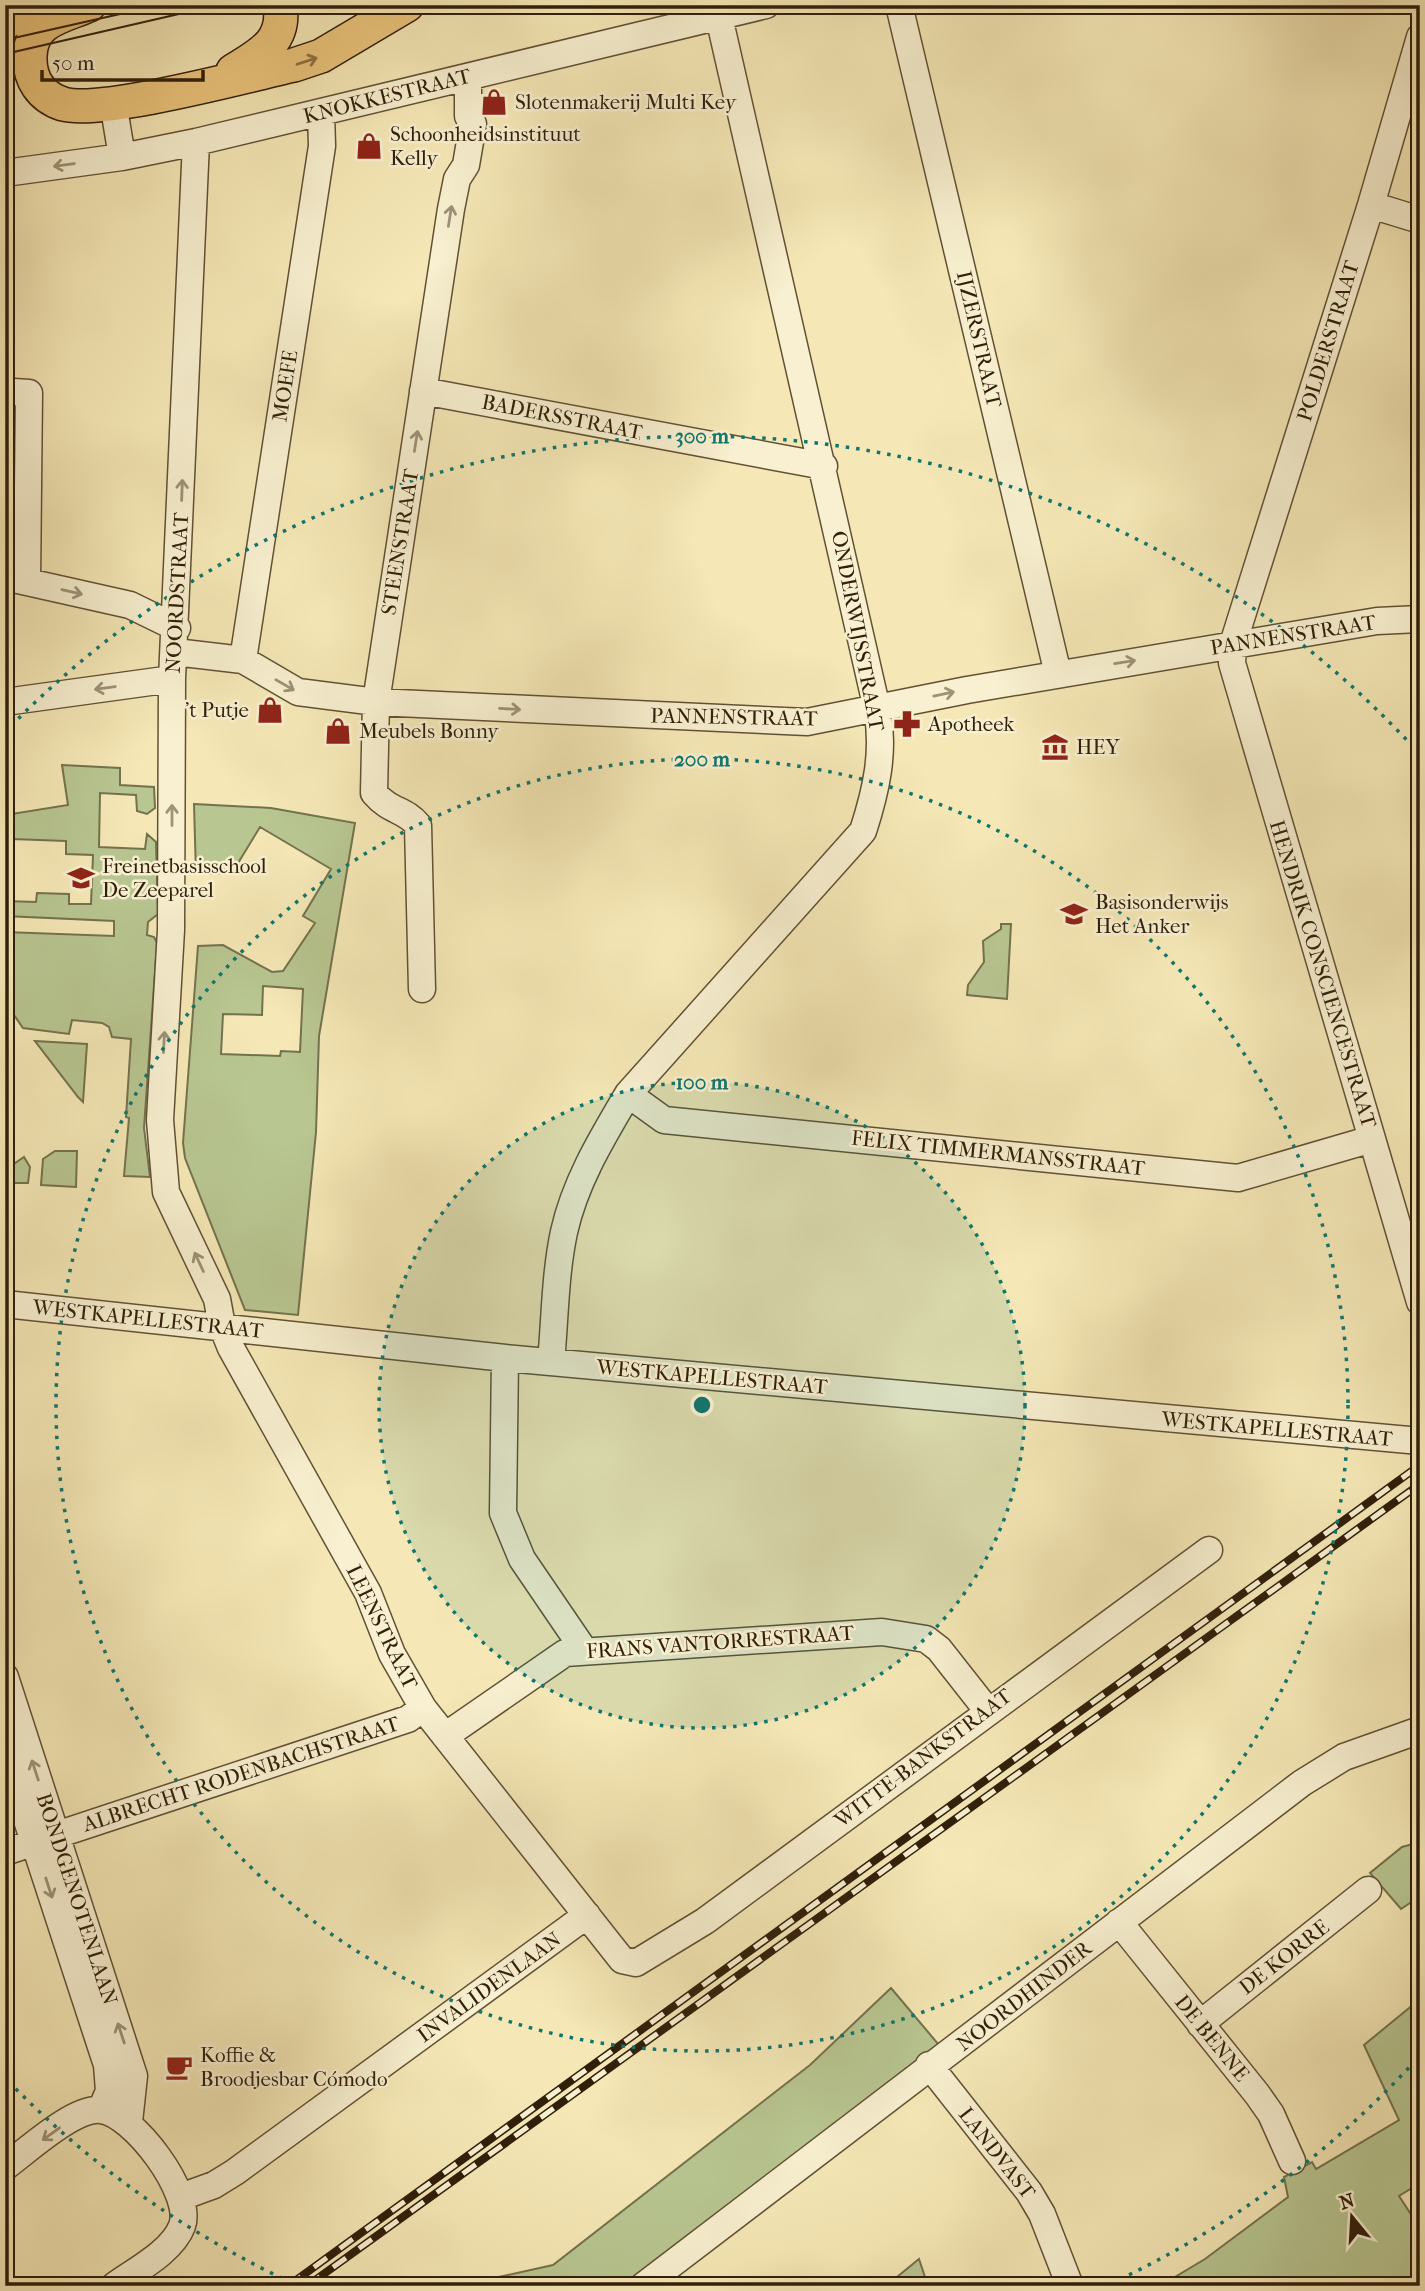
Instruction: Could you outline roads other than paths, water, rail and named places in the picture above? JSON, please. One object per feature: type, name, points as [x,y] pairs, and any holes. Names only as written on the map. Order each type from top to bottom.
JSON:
[{"type":"main road","points":[[5,23],[29,5]]},
{"type":"main road","points":[[89,5],[52,18],[35,33],[19,83],[65,104],[113,102],[217,82],[321,56],[407,5]]},
{"type":"main road","points":[[217,82],[272,46],[279,33],[280,5]]},
{"type":"street","name":"KNOKKESTRAAT","points":[[5,173],[122,157],[195,142],[766,5]]},
{"type":"street","name":"IJZERSTRAAT","points":[[900,5],[1058,674]]},
{"type":"street","name":"ONDERWIJSSTRAAT","points":[[551,1362],[564,1233],[577,1191],[597,1145],[628,1094],[863,831],[877,786],[881,729],[877,709],[824,466],[719,17]]},
{"type":"street","name":"POLDERSTRAAT","points":[[1233,644],[1371,205],[1420,37]]},
{"type":"street","name":"STEENSTRAAT","points":[[422,989],[418,825],[411,816],[385,807],[374,793],[376,702],[457,179],[466,164],[473,124],[468,116],[468,77]]},
{"type":"street","points":[[113,102],[122,157]]},
{"type":"street","name":"MOEFE","points":[[243,660],[321,146],[321,112]]},
{"type":"street","name":"NOORDSTRAAT","points":[[195,142],[173,679],[171,930],[161,1132],[166,1192],[217,1298],[222,1326]]},
{"type":"street","points":[[1371,205],[1420,220]]},
{"type":"street","name":"BADERSSTRAAT","points":[[423,391],[824,466]]},
{"type":"street","points":[[14,392],[29,393],[16,579]]},
{"type":"street","name":"PANNENSTRAAT","points":[[16,579],[130,605],[176,640],[243,660],[298,692],[376,702],[807,722],[1233,644],[1377,621],[1420,618]]},
{"type":"street","name":"HENDRIK CONSCIENCESTRAAT","points":[[1233,644],[1236,681],[1420,1302]]},
{"type":"street","points":[[5,702],[173,679]]},
{"type":"street","name":"FELIX TIMMERMANSSTRAAT","points":[[628,1094],[664,1120],[1238,1178],[1372,1139]]},
{"type":"street","name":"WESTKAPELLESTRAAT","points":[[5,1304],[505,1358],[1420,1441]]},
{"type":"street","name":"LEENSTRAAT","points":[[222,1326],[231,1348],[368,1593],[392,1654],[423,1708],[622,1959],[636,1963]]},
{"type":"street","points":[[505,1358],[503,1513],[522,1559],[583,1650]]},
{"type":"street","name":"WITTE-BANKSTRAAT","points":[[636,1963],[705,1921],[987,1710],[1209,1550]]},
{"type":"street","name":"FRANS VANTORRESTRAAT","points":[[445,1736],[565,1653],[882,1632],[906,1633],[926,1639],[939,1649],[987,1710]]},
{"type":"street","name":"BONDGENOTENLAAN","points":[[5,1677],[45,1838],[107,2065],[109,2091],[101,2110]]},
{"type":"street","name":"ALBRECHT RODENBACHSTRAAT","points":[[5,1852],[408,1719],[423,1708]]},
{"type":"street","name":"NOORDHINDER","points":[[643,2286],[929,2065],[953,2052],[1302,1783],[1344,1757],[1420,1730]]},
{"type":"street","name":"BONDGENOTENLAAN","points":[[5,1753],[45,1838],[134,2076],[129,2122]]},
{"type":"street","name":"DE KORRE","points":[[1200,2024],[1368,1890]]},
{"type":"street","name":"INVALIDENLAAN","points":[[181,2197],[214,2185],[235,2172],[587,1915]]},
{"type":"street","name":"DE BENNE","points":[[1119,1922],[1271,2114],[1292,2161]]},
{"type":"street","name":"LANDVAST","points":[[929,2065],[1029,2192],[1042,2214],[1070,2286]]},
{"type":"street","points":[[5,2167],[68,2121],[101,2110],[129,2122],[181,2197],[182,2227],[169,2245],[114,2286]]},
{"type":"tram line","points":[[5,40],[160,5]]},
{"type":"tram line","points":[[5,54],[218,5]]},
{"type":"railway","points":[[288,2286],[1420,1465]]},
{"type":"railway","points":[[307,2286],[1420,1484]]},
{"type":"place","name":"Slotenmakerij Multi Key","points":[[494,102]]},
{"type":"place","name":"Schoonheidsinstituut Kelly","points":[[369,146]]},
{"type":"place","name":"'t Putje","points":[[270,710]]},
{"type":"place","name":"Apotheek","points":[[907,724]]},
{"type":"place","name":"Meubels Bonny","points":[[338,731]]},
{"type":"place","name":"HEY","points":[[1055,747]]},
{"type":"place","name":"Freinetbasisschool De Zeeparel","points":[[81,878]]},
{"type":"place","name":"Basisonderwijs Het Anker","points":[[1074,914]]},
{"type":"place","name":"Koffie & Broodjesbar Cómodo","points":[[179,2067]]}]
